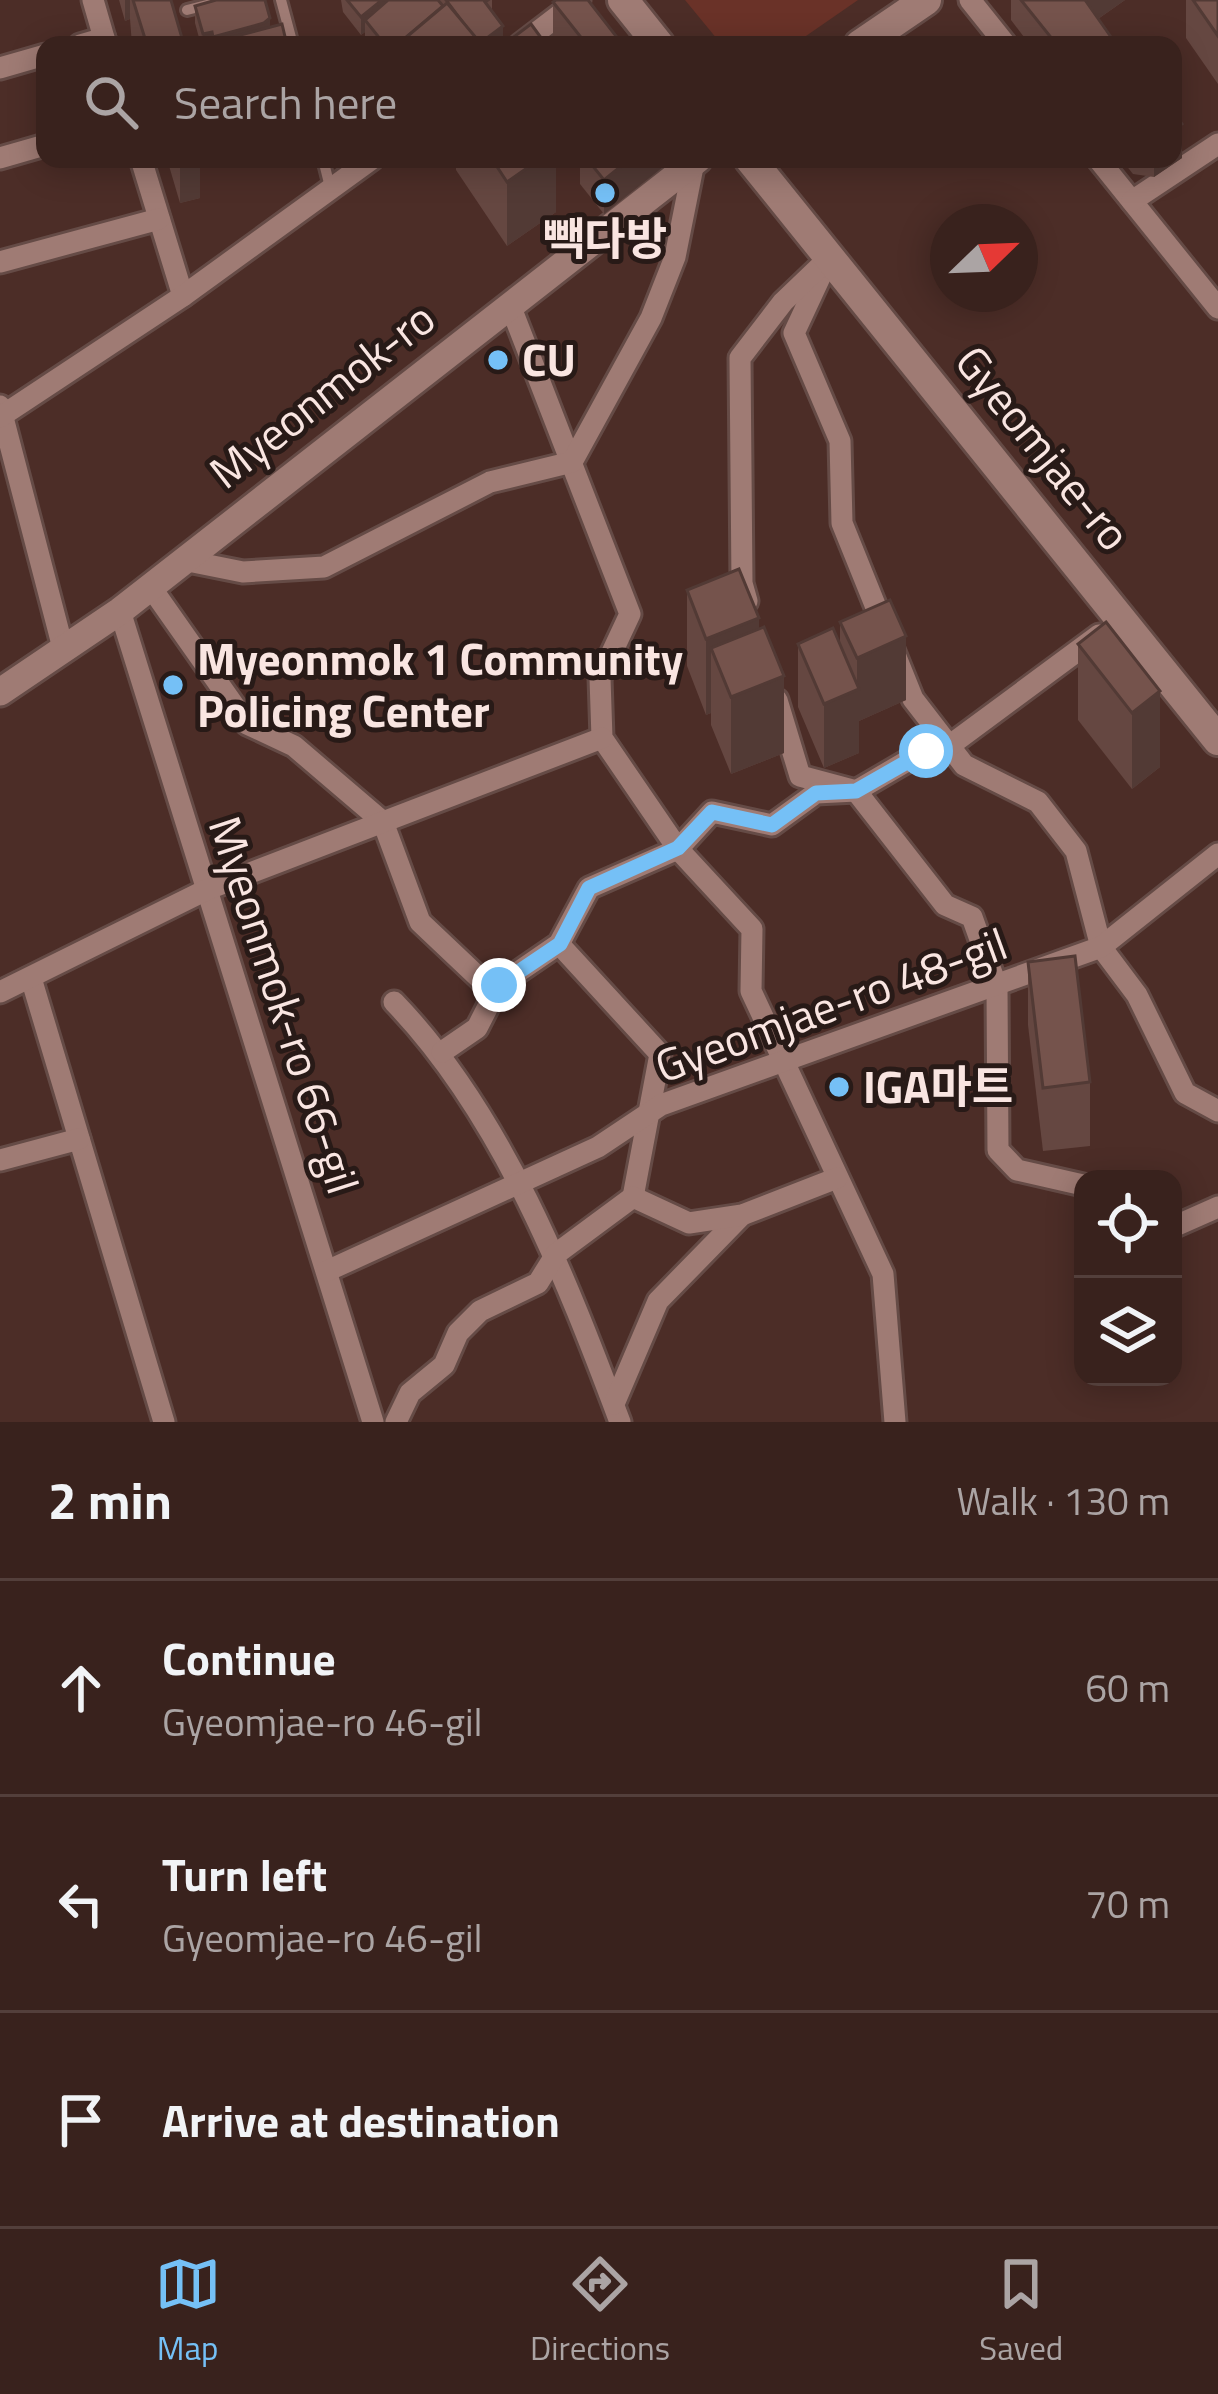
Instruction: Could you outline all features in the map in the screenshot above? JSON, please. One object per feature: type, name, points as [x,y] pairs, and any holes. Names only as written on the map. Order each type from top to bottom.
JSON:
[{"type":"main road","points":[[622,0],[652,36]]},
{"type":"main road","points":[[873,36],[926,0]]},
{"type":"main road","name":"Gyeomjae-ro","points":[[757,168],[1124,617],[1218,740]]},
{"type":"street","points":[[93,0],[103,36]]},
{"type":"street","points":[[532,36],[579,0]]},
{"type":"street","points":[[970,0],[999,36]]},
{"type":"street","points":[[0,68],[36,58]]},
{"type":"street","points":[[1182,168],[1218,144]]},
{"type":"street","points":[[0,158],[36,148]]},
{"type":"street","points":[[144,168],[183,296]]},
{"type":"street","points":[[63,648],[1,413],[183,296],[360,168]]},
{"type":"street","name":"Myeonmok-ro","points":[[0,692],[120,611],[686,168]]},
{"type":"street","name":"Myeonmok-ro","points":[[572,462],[651,318],[675,257],[694,168]]},
{"type":"street","points":[[1105,168],[1218,308]]},
{"type":"street","points":[[1132,201],[1182,168]]},
{"type":"street","points":[[0,262],[159,219]]},
{"type":"street","points":[[755,626],[742,583],[740,358],[783,302],[829,258]]},
{"type":"street","points":[[829,258],[794,333],[840,441],[842,523],[913,699],[964,765],[1038,802],[1076,851],[1101,947],[1137,995],[1185,1093],[1218,1111]]},
{"type":"street","points":[[511,305],[630,614],[600,678],[602,738],[678,848],[752,929],[751,991],[884,1274],[896,1422]]},
{"type":"street","points":[[183,560],[243,572],[324,566],[490,482],[572,462]]},
{"type":"street","points":[[150,586],[248,724],[294,746],[383,822],[420,922],[495,993]]},
{"type":"street","name":"Myeonmok-ro 66-gil","points":[[120,611],[373,1422]]},
{"type":"street","points":[[442,1052],[477,1028],[495,993],[560,944],[589,888],[678,848],[712,812],[772,825],[816,793],[856,791],[926,751],[950,746],[1124,617]]},
{"type":"street","points":[[767,669],[800,776],[856,791],[945,904],[972,917],[997,987],[998,1150],[1017,1170],[1074,1183]]},
{"type":"street","points":[[1,990],[206,890],[602,738]]},
{"type":"street","name":"Gyeomjae-ro 48-gil","points":[[327,1270],[598,1147],[646,1115],[780,1060],[1101,947],[1218,854]]},
{"type":"street","points":[[396,1422],[410,1393],[444,1365],[458,1333],[480,1311],[538,1282],[556,1254],[633,1197],[660,1054],[560,944]]},
{"type":"street","points":[[31,978],[164,1422]]},
{"type":"street","points":[[394,1002],[442,1052],[556,1254],[617,1413]]},
{"type":"street","points":[[0,1160],[79,1139]]},
{"type":"street","points":[[633,1197],[689,1223],[742,1215],[837,1178]]},
{"type":"street","points":[[1182,1223],[1218,1207]]},
{"type":"street","points":[[617,1413],[658,1301],[742,1215]]},
{"type":"lane","points":[[187,10],[227,0]]},
{"type":"lane","points":[[281,0],[291,36]]},
{"type":"lane","points":[[325,168],[331,191]]},
{"type":"shaded area","points":[[685,0],[858,0],[806,36],[715,36]]},
{"type":"building","points":[[133,0],[171,0],[181,36],[144,36]]},
{"type":"building","points":[[216,0],[265,0],[270,18],[213,36],[212,32],[203,34],[195,6]]},
{"type":"building","points":[[347,0],[382,0],[361,17]]},
{"type":"building","points":[[388,0],[438,0],[443,6],[408,36],[378,36],[365,20]]},
{"type":"building","points":[[446,0],[488,0],[503,26],[490,36],[473,36]]},
{"type":"building","points":[[588,0],[616,36],[580,36],[553,2]]},
{"type":"building","points":[[1021,0],[1085,0],[1110,36],[1050,36]]},
{"type":"building","points":[[1193,0],[1218,0],[1218,36]]},
{"type":"building","points":[[447,3],[474,36],[408,36]]},
{"type":"building","points":[[282,24],[285,36],[236,36]]},
{"type":"building","points":[[531,24],[540,36],[515,36]]},
{"type":"building","points":[[498,168],[527,168],[507,182]]},
{"type":"building","points":[[594,168],[619,168],[604,180]]},
{"type":"building","points":[[739,569],[759,618],[706,639],[687,590]]},
{"type":"building","points":[[890,600],[906,636],[857,658],[840,622]]},
{"type":"building","points":[[1106,622],[1160,691],[1132,713],[1078,644]]},
{"type":"building","points":[[764,627],[784,676],[731,697],[711,648]]},
{"type":"building","points":[[833,628],[859,689],[824,704],[798,644]]},
{"type":"building","points":[[1075,956],[1090,1082],[1043,1088],[1028,962]]},
{"type":"place","name":"빽다방","points":[[605,193]]},
{"type":"place","name":"CU","points":[[498,360]]},
{"type":"place","name":"Myeonmok 1 Community Policing Center","points":[[173,685]]},
{"type":"place","name":"IGA마트","points":[[839,1087]]},
{"type":"route","points":[[499,985],[560,944],[589,888],[678,848],[712,812],[772,825],[816,793],[856,791],[926,751]]}]
